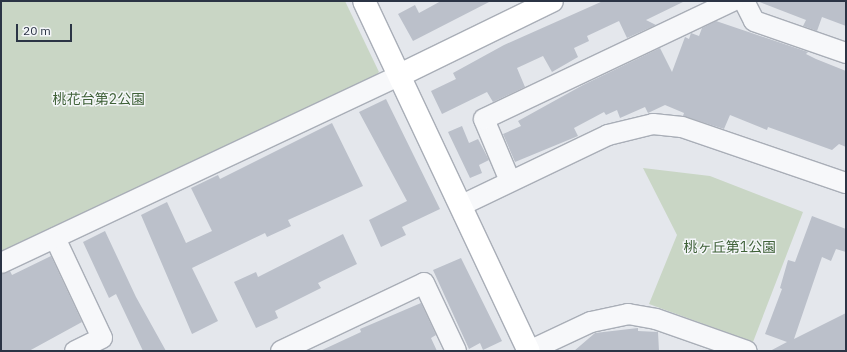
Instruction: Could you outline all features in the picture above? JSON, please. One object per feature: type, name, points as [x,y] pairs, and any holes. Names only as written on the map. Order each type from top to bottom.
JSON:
[{"type":"street","points":[[364,1],[462,205],[529,351],[591,322],[628,314],[656,319],[747,351]]},
{"type":"street","points":[[1,263],[400,75],[552,1]]},
{"type":"street","points":[[510,181],[484,119],[732,1]]},
{"type":"street","points":[[744,1],[754,21],[846,53]]},
{"type":"street","points":[[462,205],[608,136],[653,124],[682,127],[846,183]]},
{"type":"street","points":[[55,238],[102,338],[74,351]]},
{"type":"street","points":[[281,351],[424,283],[456,351]]},
{"type":"green space","name":"桃花台第2公園","points":[[1,1],[345,1],[379,72],[372,79],[1,254]]},
{"type":"green space","name":"桃ヶ丘第1公園","points":[[643,168],[710,176],[803,212],[753,342],[649,304],[677,235]]},
{"type":"building","points":[[441,1],[491,1],[413,41],[398,14],[415,5],[419,13]]},
{"type":"building","points":[[603,1],[685,1],[646,20],[656,25],[627,38],[619,21],[587,36],[589,41],[574,48],[578,57],[552,72],[543,56],[517,68],[525,87],[493,102],[487,92],[442,114],[431,91],[456,79],[453,73],[504,45]]},
{"type":"building","points":[[757,1],[846,1],[846,26],[822,17],[817,31],[803,26],[806,20]]},
{"type":"building","points":[[716,21],[808,52],[806,54],[846,71],[846,147],[839,144],[832,150],[768,127],[767,130],[730,115],[724,129],[683,116],[684,113],[665,105],[648,113],[645,107],[620,118],[617,110],[606,115],[604,112],[574,128],[578,136],[515,162],[503,134],[521,126],[518,121],[583,85],[660,48],[672,72],[685,37],[689,39],[691,33],[699,36],[702,28]]},
{"type":"building","points":[[386,99],[440,209],[402,227],[406,235],[381,247],[369,220],[407,201],[359,112]]},
{"type":"building","points":[[332,123],[363,186],[288,220],[291,226],[267,237],[265,233],[192,268],[218,321],[192,334],[141,215],[167,202],[186,243],[212,231],[191,188],[218,175],[220,179]]},
{"type":"building","points":[[462,126],[469,143],[478,139],[489,160],[479,165],[482,173],[470,178],[448,132]]},
{"type":"building","points":[[812,216],[846,229],[846,252],[836,249],[831,261],[822,257],[794,339],[846,313],[846,351],[770,351],[787,342],[765,334],[782,289],[780,288],[788,260],[795,262]]},
{"type":"building","points":[[105,231],[136,297],[166,351],[143,351],[116,294],[109,298],[83,242]]},
{"type":"building","points":[[343,234],[357,264],[318,283],[321,288],[275,311],[278,318],[256,328],[234,282],[256,272],[258,277]]},
{"type":"building","points":[[51,256],[82,322],[29,351],[1,351],[1,274],[10,271],[12,275]]},
{"type":"building","points":[[461,258],[502,341],[483,350],[480,343],[469,349],[433,270]]},
{"type":"building","points":[[421,303],[436,335],[431,338],[437,351],[320,351],[361,332],[360,329]]},
{"type":"building","points":[[638,328],[638,331],[658,332],[659,351],[574,351],[595,333]]}]
